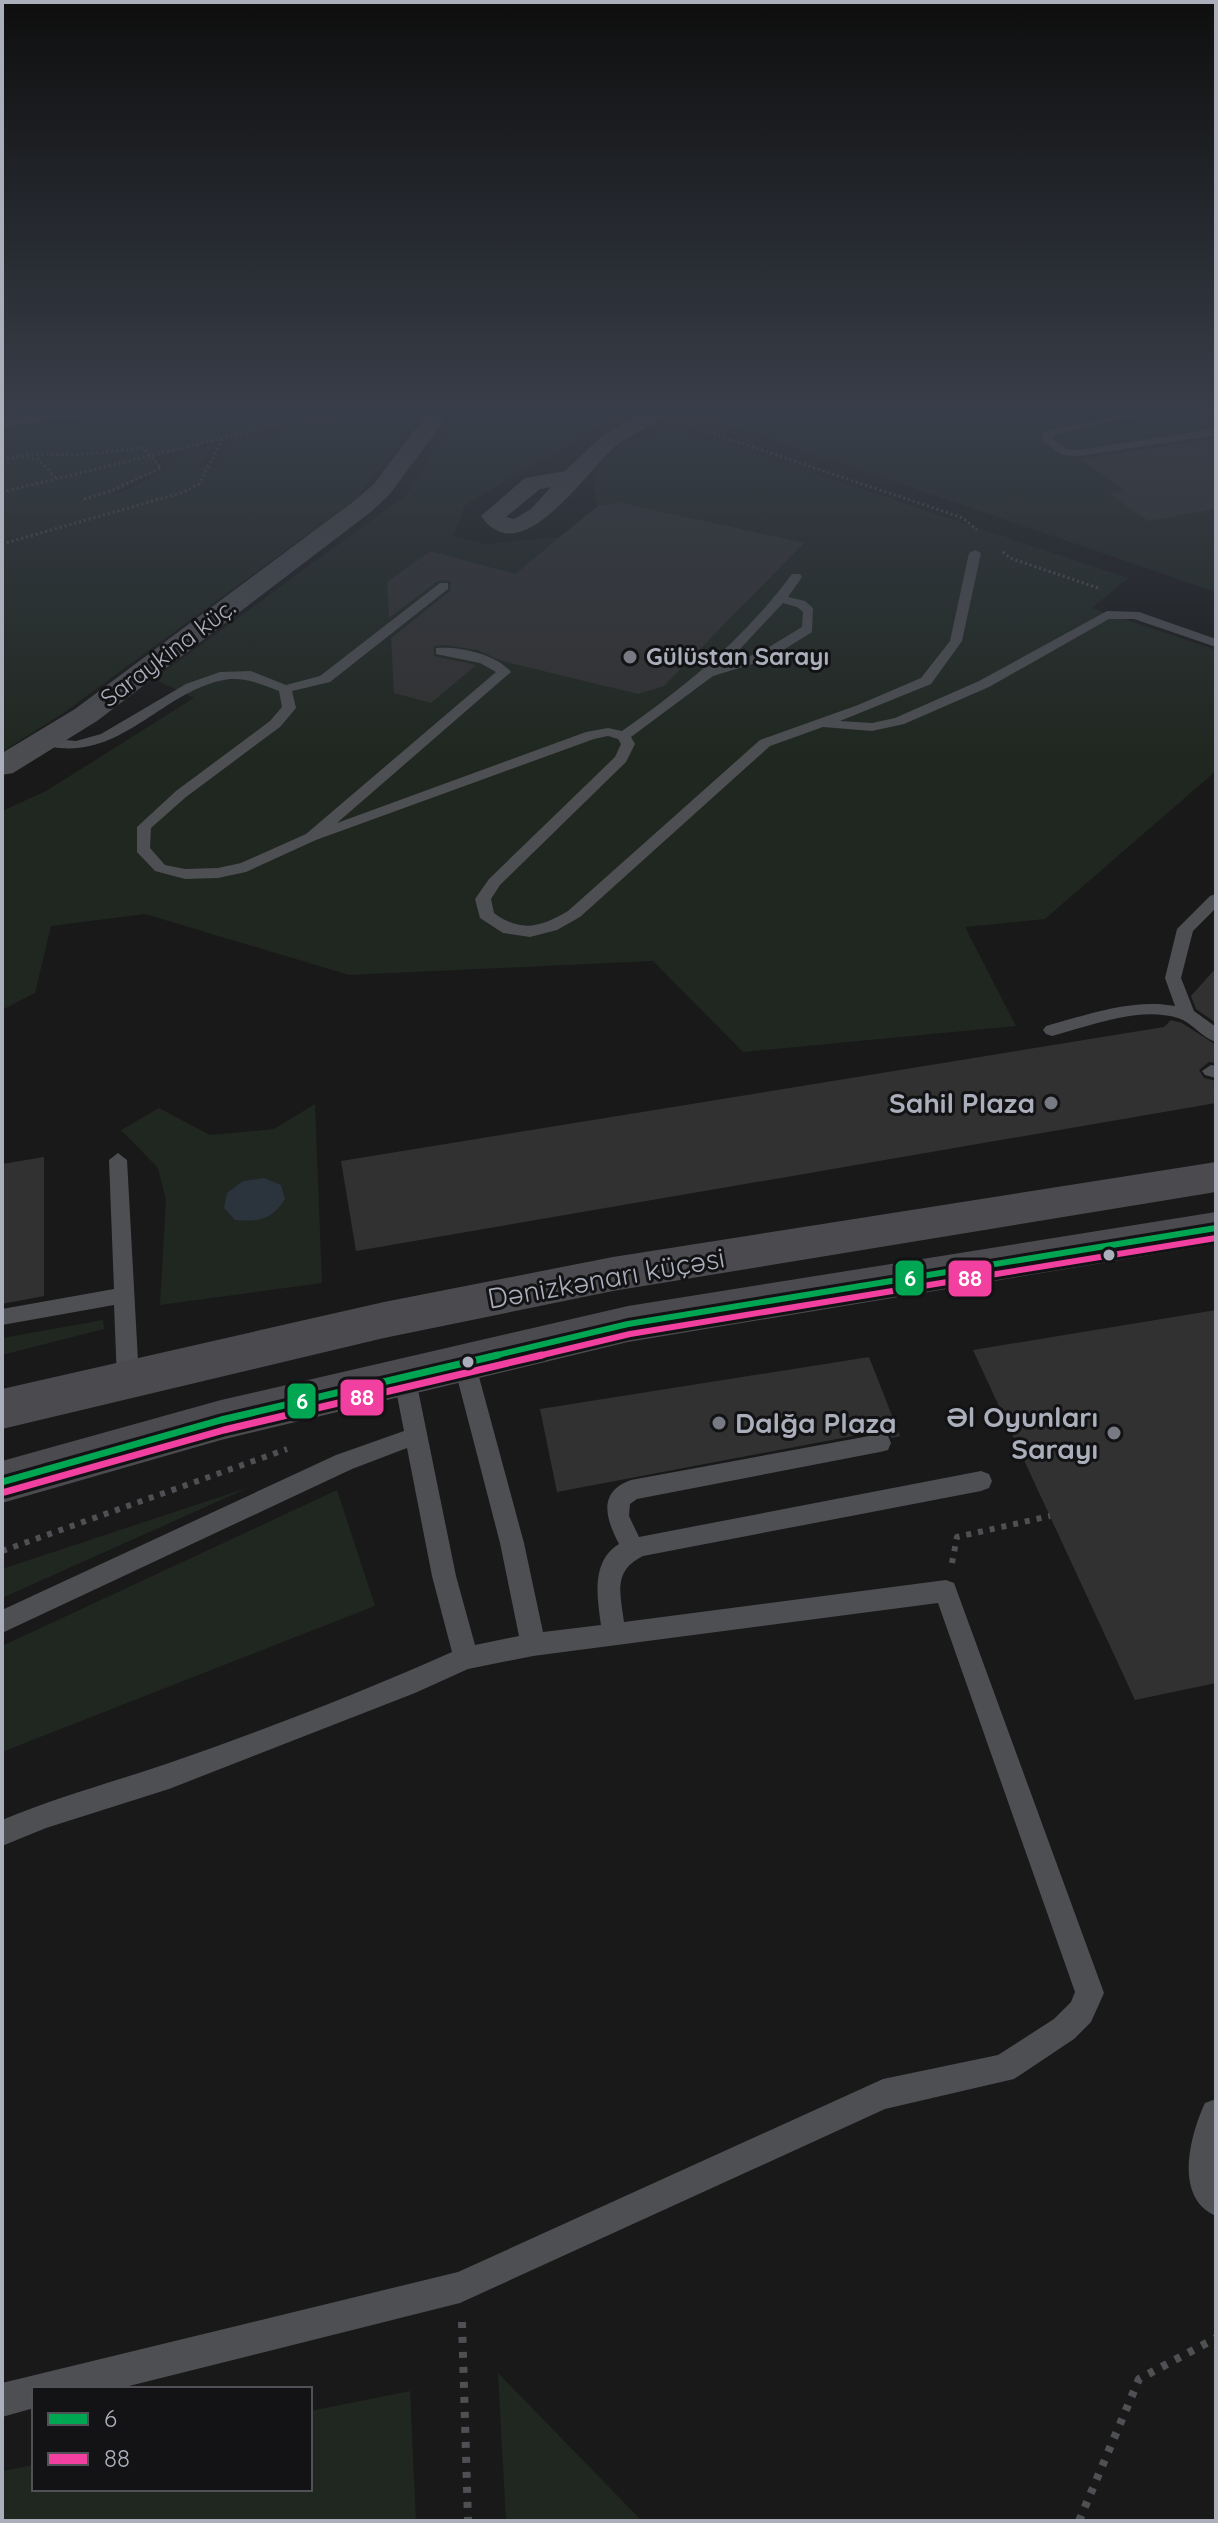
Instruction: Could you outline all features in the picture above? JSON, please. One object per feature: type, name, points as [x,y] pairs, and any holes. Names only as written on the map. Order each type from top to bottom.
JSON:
[{"type":"highway","name":"Dənizkənarı küçəsi","points":[[2,1409],[384,1320],[613,1274],[1216,1177]]},
{"type":"highway","name":"Dənizkənarı küçəsi","points":[[2,1482],[221,1420],[628,1324],[1216,1228]]},
{"type":"street","name":"Saraykina küç.","points":[[2,766],[86,715],[336,527]]},
{"type":"lane","points":[[285,689],[289,708],[275,724],[181,794],[144,827],[142,849],[160,868],[185,874],[218,873],[246,867],[311,837],[591,735],[608,732],[624,736],[628,744],[621,759],[494,882],[483,899],[486,915],[500,927],[541,933],[556,926],[596,895],[765,743],[926,681],[956,641],[975,553]]},
{"type":"lane","points":[[624,736],[711,672],[781,599],[796,577]]},
{"type":"lane","points":[[44,742],[74,747],[107,738],[195,682],[218,676],[254,676],[285,689],[325,679],[444,586]]},
{"type":"lane","points":[[711,672],[764,656],[808,629],[809,611],[801,604],[781,599]]},
{"type":"lane","points":[[820,723],[872,727],[899,721],[984,684],[1107,615],[1135,615],[1216,643]]},
{"type":"lane","points":[[311,837],[504,672],[501,666],[441,651]]},
{"type":"lane","points":[[926,681],[943,700]]},
{"type":"lane","points":[[1187,1015],[1173,978],[1185,929],[1216,899]]},
{"type":"lane","points":[[1052,1030],[1129,1013],[1167,1011],[1187,1015],[1216,1036]]},
{"type":"lane","points":[[118,1160],[128,1379]]},
{"type":"lane","points":[[2,1317],[124,1295]]},
{"type":"lane","points":[[464,1362],[512,1543],[533,1645]]},
{"type":"lane","points":[[404,1375],[444,1576],[466,1658]]},
{"type":"lane","points":[[2,1622],[344,1462],[418,1435]]},
{"type":"lane","points":[[634,1550],[617,1517],[619,1499],[631,1490],[880,1443]]},
{"type":"lane","points":[[614,1635],[610,1573],[618,1558],[634,1550],[661,1541],[981,1481]]},
{"type":"lane","points":[[2,1833],[45,1815],[169,1776],[406,1685],[466,1658],[533,1645],[946,1591],[1090,1993],[1081,2012],[1064,2029],[1004,2069],[883,2094],[460,2287],[182,2358],[52,2387]]},
{"type":"lane","points":[[1216,2114],[1201,2147],[1209,2190],[1216,2200]]},
{"type":"lane","points":[[2,2400],[32,2392]]},
{"type":"path","points":[[2,544],[63,527]]},
{"type":"path","points":[[973,527],[987,538]]},
{"type":"path","points":[[998,548],[1010,558],[1113,593]]},
{"type":"path","points":[[2,1551],[290,1449],[344,1462]]},
{"type":"path","points":[[946,1591],[957,1537],[1050,1516]]},
{"type":"path","points":[[460,2287],[468,2521]]},
{"type":"path","points":[[1079,2521],[1139,2379],[1216,2338]]},
{"type":"shaded area","points":[[2,527],[318,527],[62,714],[2,752]]},
{"type":"shaded area","points":[[363,527],[457,527],[453,536],[486,544],[558,537],[571,527],[975,527],[1128,578],[1092,608],[1216,650],[1216,771],[1045,919],[965,927],[1016,1026],[743,1052],[653,961],[349,975],[145,914],[51,926],[35,993],[2,1010],[2,811],[46,791],[194,698],[154,679]]},
{"type":"shaded area","points":[[1026,527],[1216,527],[1216,592]]},
{"type":"shaded area","points":[[315,1104],[322,1283],[160,1305],[166,1200],[158,1168],[121,1130],[159,1108],[210,1135],[274,1129]]},
{"type":"shaded area","points":[[264,1178],[281,1185],[285,1199],[264,1218],[235,1220],[224,1208],[227,1193],[243,1181]]},
{"type":"shaded area","points":[[103,1320],[104,1329],[2,1355],[2,1338]]},
{"type":"shaded area","points":[[250,1487],[2,1598],[2,1569]]},
{"type":"shaded area","points":[[337,1490],[375,1606],[2,1752],[2,1646]]},
{"type":"shaded area","points":[[498,2373],[642,2521],[506,2521]]},
{"type":"shaded area","points":[[410,2391],[416,2521],[2,2521],[2,2471],[32,2465],[32,2491],[312,2491],[312,2411]]},
{"type":"building","name":"Gülüstan Sarayı","points":[[573,527],[730,527],[804,543],[664,686],[638,694],[502,661],[477,650],[445,645],[434,646],[434,656],[476,665],[431,703],[394,693],[391,638],[450,591],[451,583],[448,580],[438,581],[389,618],[387,582],[431,551],[515,574]]},
{"type":"building","points":[[1216,968],[1216,1023],[1196,1009],[1191,996]]},
{"type":"building","points":[[1171,1020],[1182,1023],[1216,1045],[1216,1063],[1209,1062],[1199,1070],[1204,1078],[1216,1081],[1216,1103],[356,1251],[341,1161],[1164,1027]]},
{"type":"building","points":[[44,1157],[44,1296],[2,1304],[2,1164]]},
{"type":"building","name":"Əl Oyunları Sarayı","points":[[1216,1310],[1216,1683],[1135,1700],[973,1350]]},
{"type":"building","name":"Dalğa Plaza","points":[[869,1357],[900,1436],[892,1438],[889,1433],[879,1431],[557,1492],[540,1409]]},
{"type":"transit line","name":"6","points":[[2,1482],[221,1420],[628,1324],[1216,1228]]},
{"type":"transit line","name":"88","points":[[5,1492],[224,1430],[630,1334],[1216,1238]]},
{"type":"place","name":"Gülüstan Sarayı","points":[[630,657]]},
{"type":"place","name":"Sahil Plaza","points":[[1051,1103]]},
{"type":"place","name":"Dalğa Plaza","points":[[719,1423]]},
{"type":"place","name":"Əl Oyunları Sarayı","points":[[1114,1433]]}]
